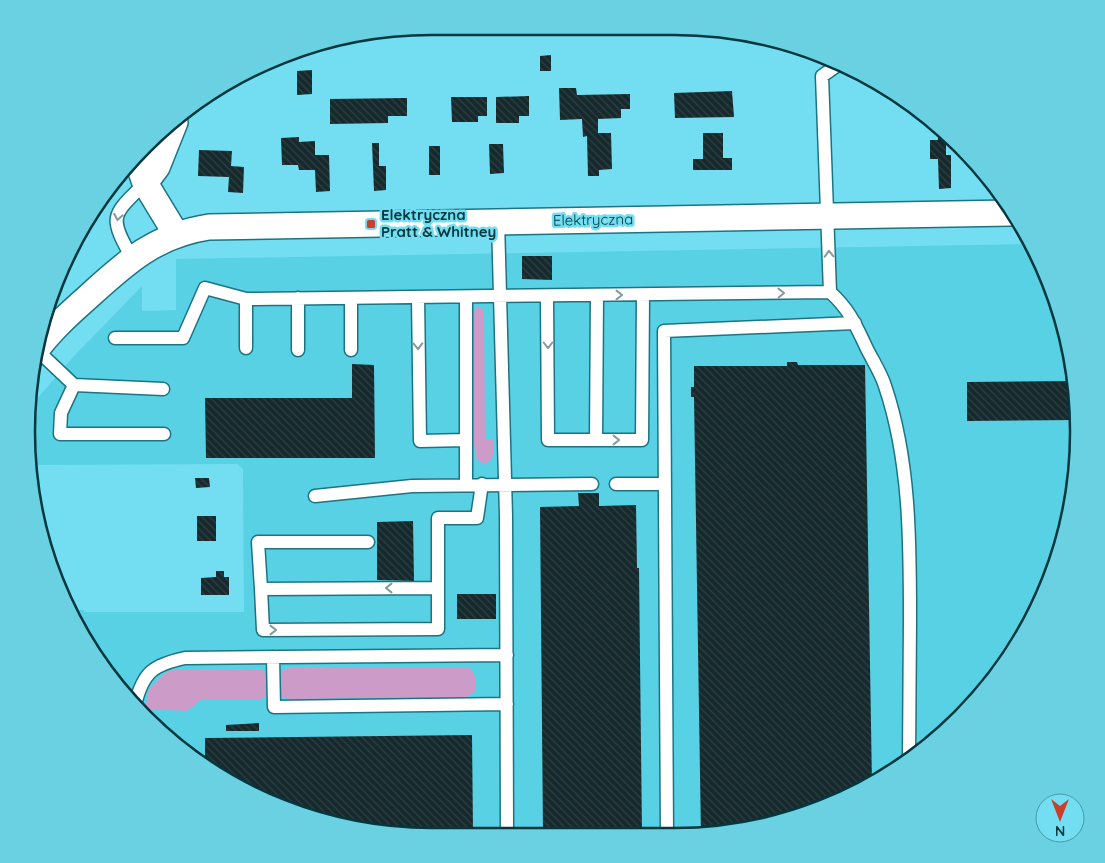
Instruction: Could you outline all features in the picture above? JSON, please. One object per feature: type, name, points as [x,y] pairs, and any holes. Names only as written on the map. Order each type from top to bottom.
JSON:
[{"type":"street","points":[[145,183],[157,167],[171,132]]},
{"type":"street","points":[[138,164],[145,183],[176,234]]},
{"type":"street","name":"Elektryczna","points":[[48,335],[132,258],[176,234],[209,227],[1004,213]]},
{"type":"lane","points":[[830,292],[822,76],[833,68]]},
{"type":"lane","points":[[132,258],[119,234],[116,216],[121,207],[145,183]]},
{"type":"lane","points":[[498,221],[505,484],[506,828]]},
{"type":"lane","points":[[115,338],[183,338],[204,288],[246,299],[830,292],[844,304],[885,385],[896,426],[903,466],[908,511],[910,566],[909,750]]},
{"type":"lane","points":[[596,295],[596,440]]},
{"type":"lane","points":[[547,296],[548,440],[642,440],[642,295]]},
{"type":"lane","points":[[466,296],[466,485]]},
{"type":"lane","points":[[418,297],[420,441],[466,440]]},
{"type":"lane","points":[[298,298],[298,350]]},
{"type":"lane","points":[[350,298],[351,350]]},
{"type":"lane","points":[[246,299],[246,348]]},
{"type":"lane","points":[[667,828],[664,331],[855,323]]},
{"type":"lane","points":[[43,355],[74,385],[163,390]]},
{"type":"lane","points":[[74,385],[61,413],[60,434],[164,434]]},
{"type":"lane","points":[[368,542],[258,542],[263,630],[438,629],[438,518],[477,518],[482,484]]},
{"type":"lane","points":[[315,496],[412,486],[592,484]]},
{"type":"lane","points":[[616,484],[665,484]]},
{"type":"lane","points":[[261,589],[438,588]]},
{"type":"lane","points":[[137,697],[139,688],[149,672],[166,662],[186,658],[507,655]]},
{"type":"lane","points":[[273,657],[274,707],[507,704]]},
{"type":"shaded area","points":[[1023,244],[1049,304],[1067,380],[1070,432],[1067,483],[1049,559],[1040,583],[1017,630],[988,673],[954,712],[915,746],[872,775],[825,798],[801,807],[751,820],[699,827],[432,828],[380,825],[304,807],[280,798],[233,775],[170,730],[133,693],[117,673],[88,630],[78,610],[84,610],[84,612],[244,612],[243,469],[237,464],[37,465],[35,432],[37,399],[75,355],[142,286],[142,311],[176,310],[176,259]]},
{"type":"shaded area","points":[[477,307],[482,308],[484,312],[485,439],[493,440],[492,458],[483,464],[476,458],[474,444],[474,312]]},
{"type":"shaded area","points":[[290,668],[470,668],[476,679],[476,687],[475,691],[467,697],[291,699],[282,697],[280,673]]},
{"type":"shaded area","points":[[176,669],[263,670],[267,677],[266,696],[261,699],[202,699],[187,711],[148,709],[146,706],[149,689],[165,673]]},
{"type":"building","points":[[551,55],[551,71],[540,71],[540,56]]},
{"type":"building","points":[[312,70],[312,94],[297,95],[297,71]]},
{"type":"building","points":[[559,88],[576,88],[577,95],[630,94],[630,109],[621,109],[621,118],[598,119],[598,133],[611,133],[612,169],[599,170],[599,176],[588,176],[587,136],[583,137],[582,119],[560,120]]},
{"type":"building","points":[[732,91],[734,117],[675,118],[674,93]]},
{"type":"building","points":[[529,96],[529,116],[519,116],[519,123],[496,123],[496,97]]},
{"type":"building","points":[[451,97],[487,97],[487,116],[478,116],[478,122],[452,122]]},
{"type":"building","points":[[407,98],[407,116],[388,116],[388,123],[330,124],[330,99]]},
{"type":"building","points":[[703,133],[723,133],[723,158],[732,158],[732,170],[693,170],[693,159],[703,159]]},
{"type":"building","points":[[938,136],[946,143],[946,155],[951,155],[951,188],[939,189],[938,159],[930,159],[930,140],[938,140]]},
{"type":"building","points":[[299,137],[299,142],[315,141],[315,155],[329,155],[330,191],[316,192],[315,170],[299,170],[298,165],[282,165],[281,138]]},
{"type":"building","points":[[372,143],[379,143],[379,166],[386,166],[386,190],[374,191]]},
{"type":"building","points":[[489,144],[503,144],[504,173],[490,174]]},
{"type":"building","points":[[429,146],[440,146],[440,175],[429,175]]},
{"type":"building","points":[[199,150],[232,151],[231,166],[244,167],[243,193],[228,192],[229,177],[198,176]]},
{"type":"building","points":[[522,256],[552,256],[552,280],[522,279]]},
{"type":"building","points":[[787,362],[797,362],[798,365],[865,365],[872,775],[825,798],[801,807],[751,820],[701,827],[694,397],[691,397],[691,387],[694,387],[694,366],[787,366]]},
{"type":"building","points":[[352,364],[374,365],[375,458],[206,458],[205,398],[352,398]]},
{"type":"building","points":[[1067,381],[1070,420],[967,421],[967,382]]},
{"type":"building","points":[[195,478],[209,478],[210,487],[196,488]]},
{"type":"building","points":[[578,493],[599,493],[599,506],[636,505],[637,568],[639,568],[642,828],[543,828],[540,507],[579,506]]},
{"type":"building","points":[[197,516],[216,516],[216,541],[197,541]]},
{"type":"building","points":[[413,521],[414,581],[377,580],[377,522]]},
{"type":"building","points":[[216,571],[224,571],[224,577],[229,577],[229,595],[201,595],[201,578],[216,577]]},
{"type":"building","points":[[457,594],[496,594],[496,619],[457,619]]},
{"type":"building","points":[[259,723],[259,731],[226,731],[226,725]]},
{"type":"building","points":[[472,735],[473,828],[380,825],[304,807],[256,787],[211,761],[205,757],[205,738]]},
{"type":"place","name":"Elektryczna Pratt & Whitney","points":[[371,224]]}]
